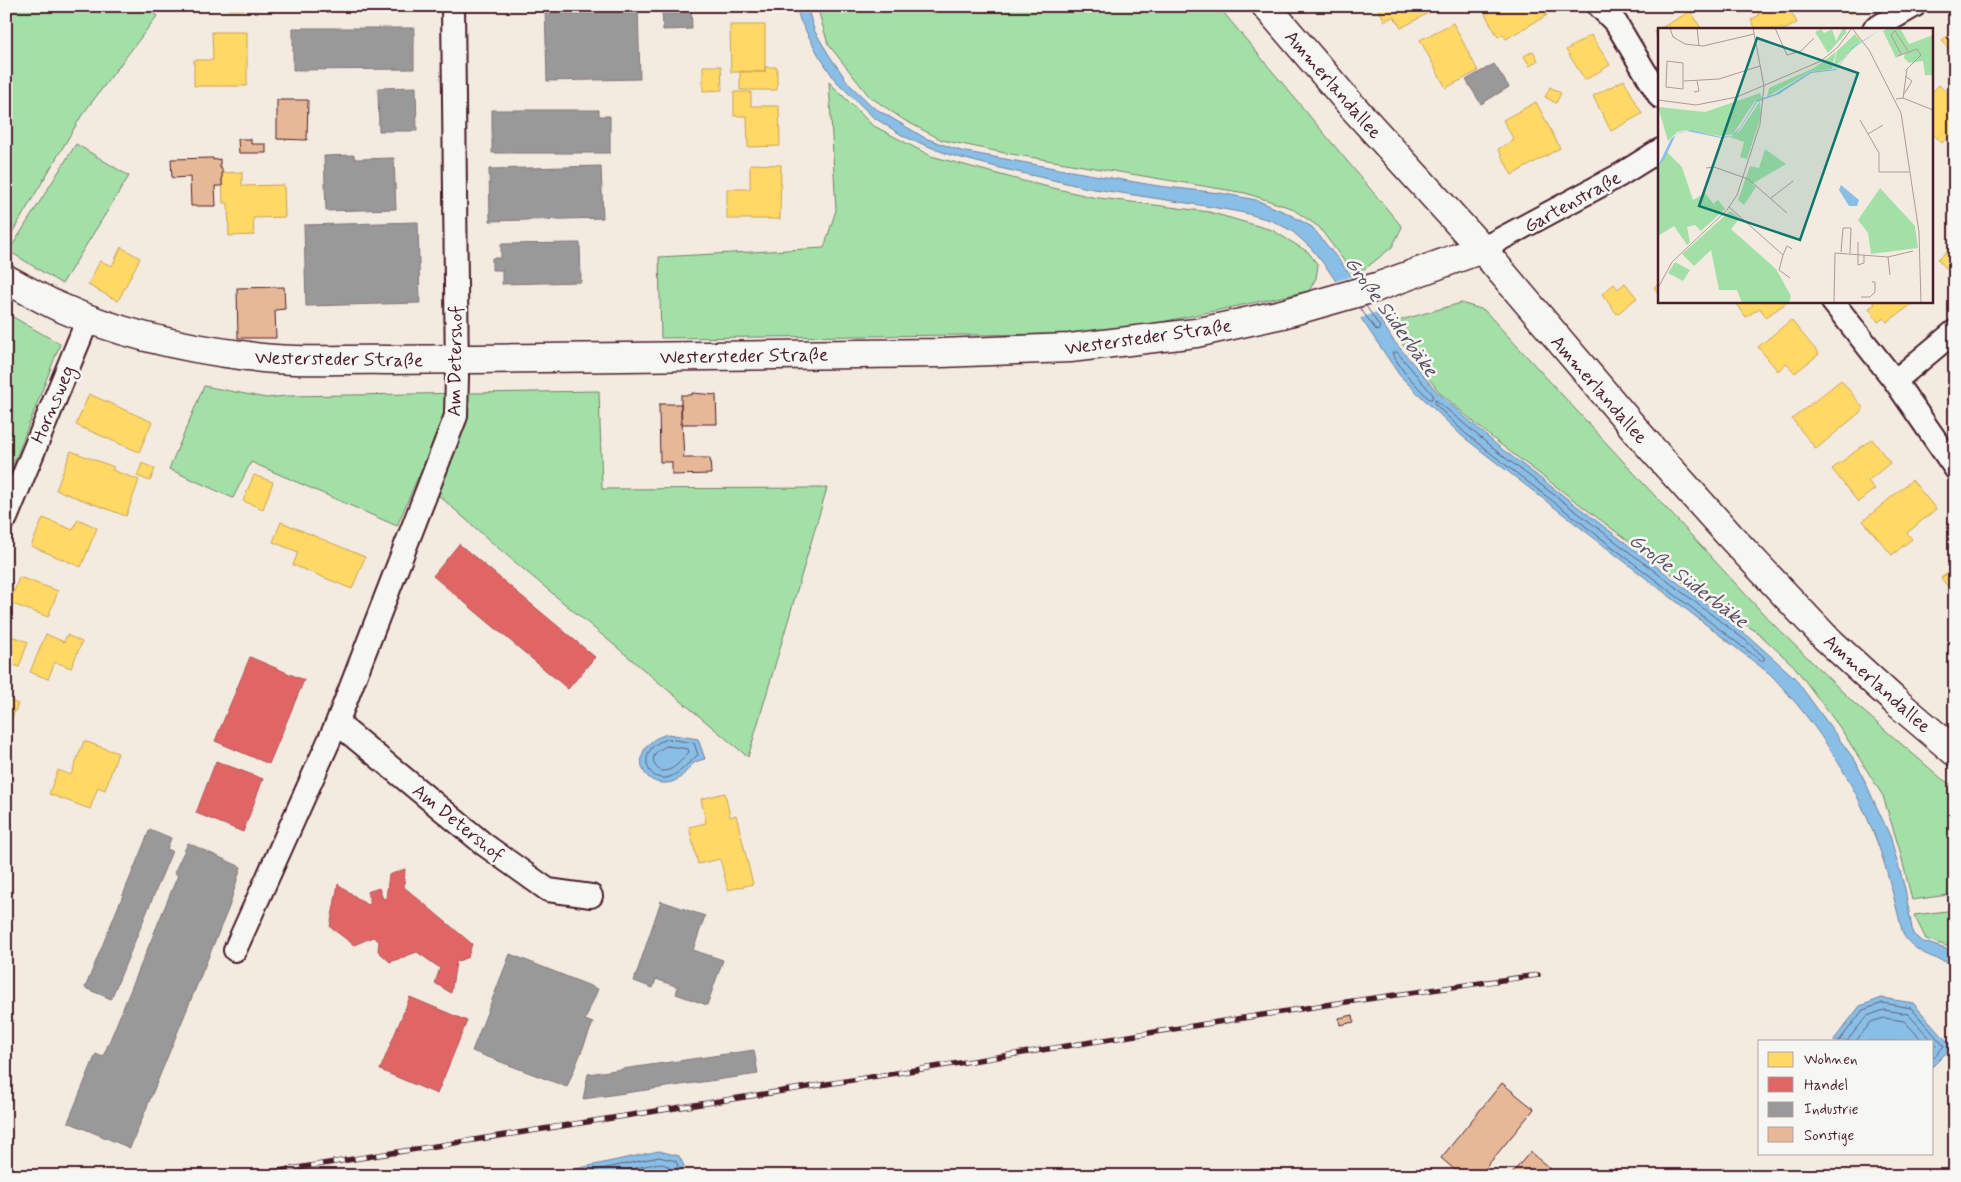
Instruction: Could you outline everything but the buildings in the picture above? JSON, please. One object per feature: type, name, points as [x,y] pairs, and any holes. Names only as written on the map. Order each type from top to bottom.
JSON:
[{"type":"main road","name":"Ammerlandallee","points":[[1266,6],[1351,105],[1482,250],[1645,441],[1731,537],[1825,637],[1955,752]]},
{"type":"main road","name":"Westersteder Straße","points":[[6,279],[55,305],[88,319],[165,343],[248,357],[297,360],[950,353],[1070,348],[1196,333],[1332,300],[1376,287],[1482,250]]},
{"type":"street","name":"Am Detershof","points":[[235,950],[337,724],[456,416],[453,6]]},
{"type":"street","points":[[1599,6],[1616,23],[1658,94]]},
{"type":"street","points":[[1876,28],[1914,6]]},
{"type":"street","name":"Gartenstraße","points":[[1482,250],[1611,180],[1658,151]]},
{"type":"street","points":[[1833,302],[1896,381],[1955,468]]},
{"type":"street","name":"Hornsweg","points":[[6,518],[88,319]]},
{"type":"street","points":[[1896,381],[1955,331]]},
{"type":"street","name":"Am Detershof","points":[[337,724],[485,845],[548,890],[591,896]]},
{"type":"green space","points":[[6,6],[146,6],[157,16],[82,115],[6,243]]},
{"type":"green space","points":[[817,6],[1218,6],[1402,227],[1392,247],[1366,268],[1353,273],[1319,227],[1291,208],[1245,193],[1005,153],[942,140],[904,120],[869,96],[828,44]]},
{"type":"green space","points":[[829,82],[872,125],[931,156],[1027,182],[1092,197],[1209,212],[1272,230],[1308,252],[1318,265],[1316,278],[1309,291],[1157,323],[1068,334],[661,338],[659,257],[824,248],[836,210]]},
{"type":"green space","points":[[76,144],[129,176],[62,284],[9,251]]},
{"type":"green space","points":[[1461,303],[1484,310],[1770,621],[1855,704],[1942,779],[1955,787],[1955,894],[1912,900],[1900,851],[1883,796],[1841,729],[1794,666],[1757,632],[1705,599],[1496,441],[1440,393],[1387,324]]},
{"type":"green space","points":[[6,313],[60,344],[11,471],[6,469]]},
{"type":"green space","points":[[204,386],[266,398],[287,396],[599,391],[602,489],[827,488],[748,757],[497,547],[418,477],[397,526],[251,462],[233,498],[169,469]]},
{"type":"green space","points":[[1955,910],[1955,949],[1926,939],[1914,915]]},
{"type":"water","points":[[796,6],[807,6],[814,30],[849,84],[873,107],[925,138],[961,151],[1158,186],[1220,193],[1256,200],[1287,213],[1312,227],[1351,275],[1393,340],[1438,393],[1498,446],[1748,636],[1794,677],[1856,762],[1890,836],[1905,889],[1913,934],[1921,941],[1955,952],[1955,965],[1919,950],[1903,934],[1890,883],[1872,828],[1849,780],[1821,735],[1770,674],[1462,436],[1400,376],[1327,268],[1311,248],[1292,231],[1273,221],[1245,213],[1088,188],[1004,169],[950,155],[905,137],[873,117],[835,80],[818,54],[800,20]]},
{"type":"water","points":[[668,734],[698,739],[705,759],[695,762],[675,781],[666,783],[656,782],[644,771],[642,763],[643,754],[647,746],[656,739]]},
{"type":"water","points":[[1882,998],[1913,1003],[1952,1047],[1934,1065],[1934,1040],[1834,1040],[1860,1006]]},
{"type":"water","points":[[659,1151],[679,1156],[684,1166],[677,1176],[543,1176]]},
{"type":"pier","points":[[1354,276],[1379,311],[1358,319],[1333,282]]},
{"type":"railway","points":[[246,1176],[1325,1005],[1538,975]]},
{"type":"water label","name":"Große Süderbäke","points":[[1392,316]]},
{"type":"water label","name":"Große Süderbäke","points":[[1689,580]]}]
